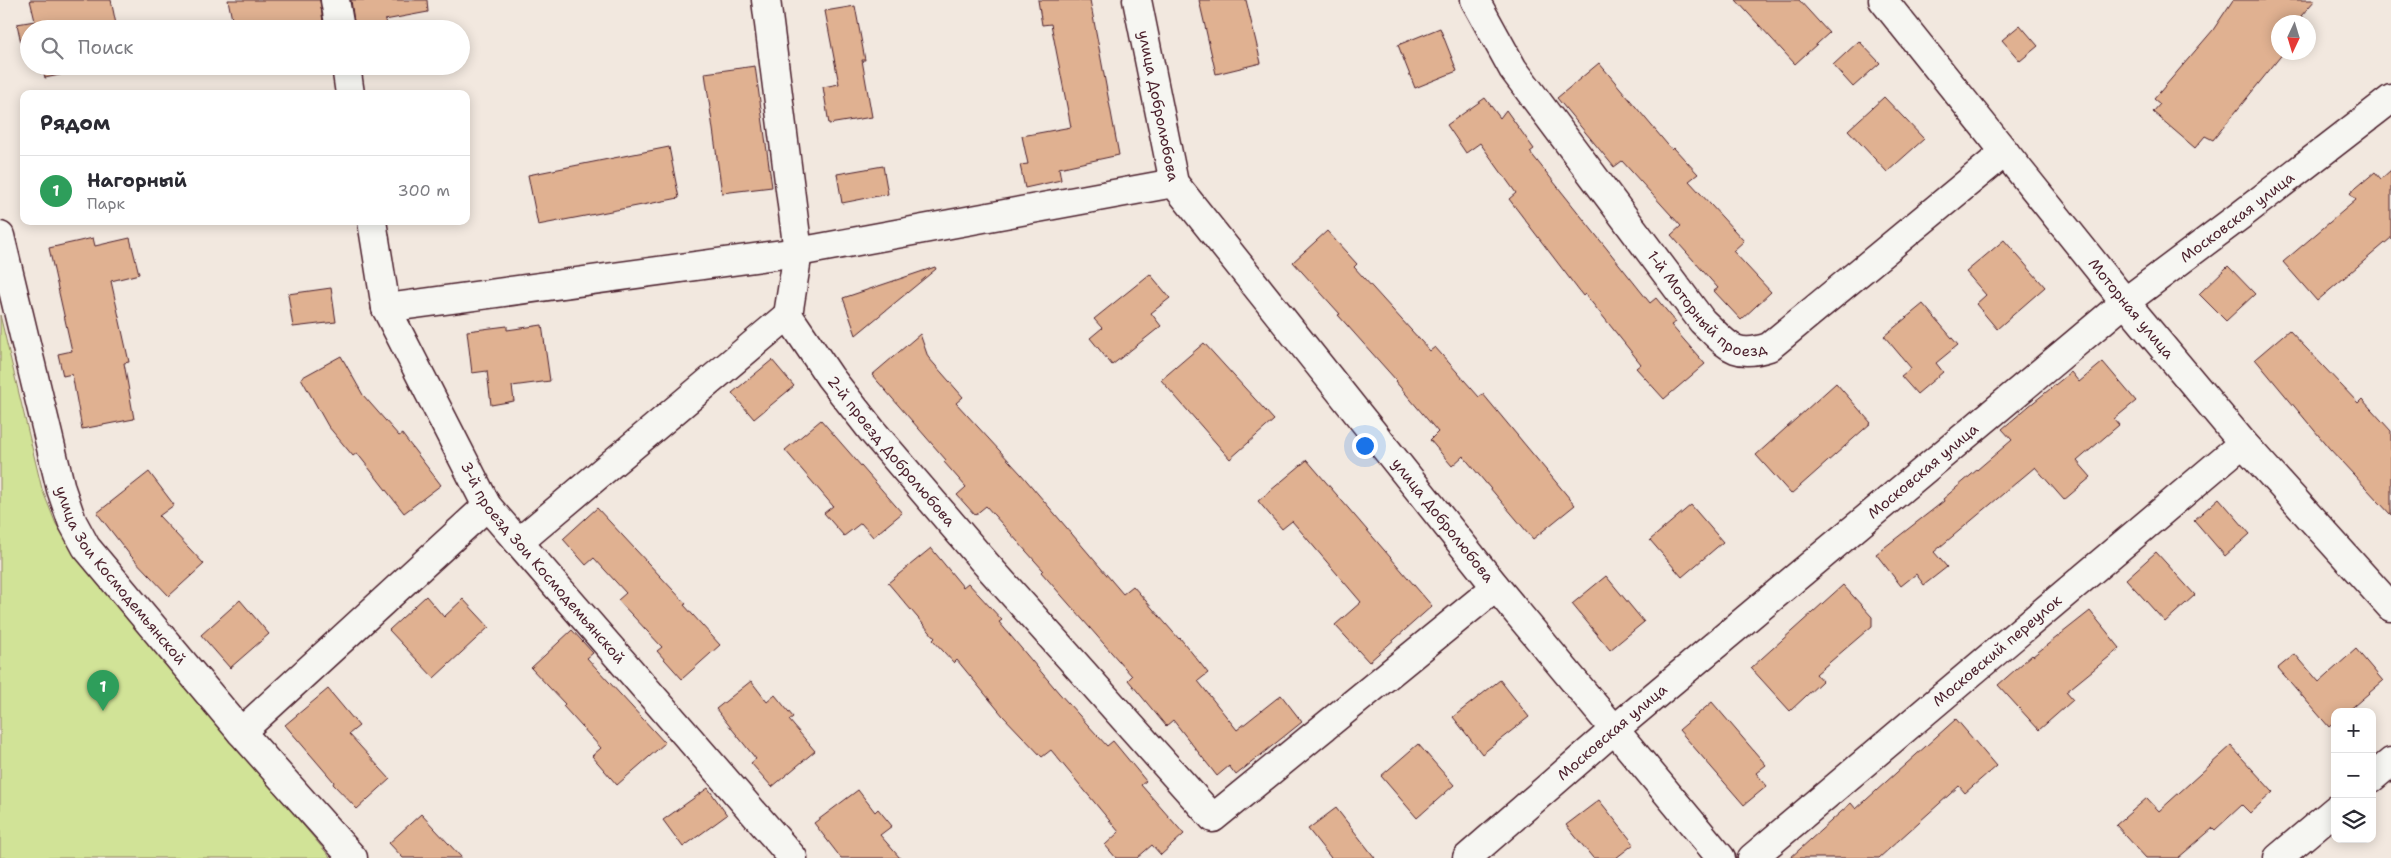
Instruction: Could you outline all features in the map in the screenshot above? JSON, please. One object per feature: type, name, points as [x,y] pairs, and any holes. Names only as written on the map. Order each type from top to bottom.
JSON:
[{"type":"street","points":[[335,0],[338,20]]},
{"type":"street","points":[[519,542],[788,315],[798,252],[766,0]]},
{"type":"street","name":"улица Добролюбова","points":[[1137,0],[1174,182],[1496,587],[1721,858]]},
{"type":"street","name":"1-й Моторный проезд","points":[[1476,0],[1512,69],[1702,321],[1732,348],[1752,352],[1769,347],[2005,152]]},
{"type":"street","name":"Моторная улица","points":[[1883,0],[2125,302],[2243,443],[2391,607]]},
{"type":"street","points":[[347,75],[349,90]]},
{"type":"street","name":"Московская улица","points":[[1467,858],[1615,729],[2125,302],[2391,99]]},
{"type":"street","points":[[386,308],[798,252],[1174,182]]},
{"type":"street","name":"3-й проезд Зои Космодемьянской","points":[[373,225],[386,308],[487,506],[792,858]]},
{"type":"street","name":"улица Зои Космодемьянской","points":[[0,236],[61,489],[72,521],[86,547],[242,732],[353,858]]},
{"type":"street","name":"2-й проезд Добролюбова","points":[[788,315],[830,378],[873,432],[986,564],[1213,818],[1496,587]]},
{"type":"street","name":"Московский переулок","points":[[1752,858],[2243,443]]},
{"type":"street","points":[[242,732],[487,506]]},
{"type":"street","points":[[2376,775],[2391,762]]},
{"type":"street","points":[[2278,858],[2331,813]]},
{"type":"green space","points":[[0,315],[42,489],[56,524],[82,564],[331,858],[0,858]]},
{"type":"building","points":[[30,0],[111,0],[115,20],[35,20]]},
{"type":"building","points":[[228,0],[320,0],[323,20],[232,20]]},
{"type":"building","points":[[351,0],[427,0],[428,12],[385,20],[354,20]]},
{"type":"building","points":[[1038,0],[1090,0],[1119,155],[1059,168],[1061,180],[1025,188],[1020,165],[1028,164],[1022,136],[1071,127],[1051,24],[1042,25]]},
{"type":"building","points":[[1199,0],[1246,0],[1261,63],[1216,74]]},
{"type":"building","points":[[1736,0],[1799,0],[1829,33],[1795,64]]},
{"type":"building","points":[[2233,0],[2315,0],[2302,15],[2271,15],[2271,60],[2278,60],[2213,140],[2205,136],[2195,148],[2153,112],[2160,104],[2154,99],[2213,30]]},
{"type":"building","points":[[855,6],[865,60],[862,60],[872,117],[829,124],[823,87],[839,84],[825,11]]},
{"type":"building","points":[[17,24],[20,24],[20,38]]},
{"type":"building","points":[[2020,25],[2038,46],[2020,61],[2002,40]]},
{"type":"building","points":[[1440,28],[1457,71],[1415,88],[1398,45]]},
{"type":"building","points":[[1859,41],[1880,63],[1853,87],[1833,65]]},
{"type":"building","points":[[1599,63],[1672,150],[1674,148],[1698,174],[1689,181],[1744,241],[1733,251],[1771,292],[1741,320],[1714,291],[1718,288],[1671,235],[1681,226],[1622,161],[1614,167],[1557,98]]},
{"type":"building","points":[[755,66],[772,187],[722,193],[705,73]]},
{"type":"building","points":[[44,75],[59,75],[45,78]]},
{"type":"building","points":[[1884,97],[1924,139],[1887,172],[1848,130]]},
{"type":"building","points":[[1485,98],[1500,118],[1506,110],[1534,149],[1530,152],[1650,303],[1656,298],[1676,322],[1671,325],[1705,364],[1664,399],[1636,368],[1641,364],[1585,294],[1583,296],[1509,199],[1516,193],[1480,143],[1466,153],[1447,125]]},
{"type":"building","points":[[669,147],[679,198],[538,225],[528,175]]},
{"type":"building","points":[[883,166],[888,194],[842,203],[837,174]]},
{"type":"building","points":[[2391,170],[2391,238],[2317,301],[2283,262],[2356,200],[2350,193],[2375,172],[2381,179]]},
{"type":"building","points":[[1327,231],[1357,264],[1354,267],[1430,351],[1435,347],[1479,397],[1483,394],[1575,505],[1533,539],[1463,456],[1452,466],[1430,440],[1438,432],[1396,380],[1338,315],[1340,314],[1293,262]]},
{"type":"building","points":[[93,238],[95,246],[130,238],[139,274],[111,281],[129,362],[124,363],[134,419],[82,429],[72,374],[63,376],[58,354],[72,351],[49,248]]},
{"type":"building","points":[[2004,240],[2045,287],[1997,329],[1976,304],[1986,295],[1966,272]]},
{"type":"building","points":[[2228,266],[2255,294],[2226,321],[2199,294]]},
{"type":"building","points":[[935,267],[936,269],[856,335],[843,298]]},
{"type":"building","points":[[1150,274],[1170,298],[1151,313],[1161,326],[1112,365],[1090,338],[1102,328],[1094,319]]},
{"type":"building","points":[[331,288],[336,322],[293,327],[288,294]]},
{"type":"building","points":[[1923,304],[1958,345],[1936,363],[1943,372],[1917,394],[1901,376],[1911,368],[1884,336]]},
{"type":"building","points":[[542,325],[550,381],[512,386],[514,401],[491,405],[487,371],[472,373],[467,331],[507,326],[507,330]]},
{"type":"building","points":[[2289,330],[2358,403],[2362,399],[2391,431],[2391,515],[2329,448],[2255,359]]},
{"type":"building","points":[[920,334],[928,357],[963,397],[956,403],[1021,474],[1123,594],[1133,586],[1180,638],[1208,673],[1198,681],[1237,730],[1281,695],[1302,722],[1236,775],[1229,766],[1217,776],[1173,720],[1166,726],[1128,680],[1132,676],[1041,572],[1043,570],[986,506],[975,515],[957,495],[966,487],[944,462],[946,460],[872,375]]},
{"type":"building","points":[[1204,343],[1274,420],[1230,459],[1161,380]]},
{"type":"building","points":[[341,356],[363,395],[399,436],[402,434],[441,485],[404,513],[357,453],[353,456],[328,426],[301,378]]},
{"type":"building","points":[[772,360],[794,386],[754,419],[732,393]]},
{"type":"building","points":[[2103,362],[2136,401],[2114,419],[2119,425],[2077,461],[2091,477],[2064,500],[2035,467],[1934,552],[1947,567],[1924,585],[1916,574],[1901,586],[1876,554],[1944,501],[1943,499],[2012,440],[2002,429],[2029,406],[2071,372],[2079,382]]},
{"type":"building","points":[[1836,383],[1871,423],[1791,494],[1756,455]]},
{"type":"building","points":[[821,420],[902,513],[873,537],[861,523],[844,536],[824,513],[833,506],[785,450]]},
{"type":"building","points":[[1307,460],[1432,606],[1369,662],[1335,625],[1361,602],[1292,521],[1282,529],[1258,501]]},
{"type":"building","points":[[149,472],[174,505],[159,516],[204,564],[169,596],[130,555],[97,513]]},
{"type":"building","points":[[2219,498],[2250,534],[2225,556],[2194,520]]},
{"type":"building","points":[[1691,505],[1723,542],[1682,577],[1650,540]]},
{"type":"building","points":[[597,508],[686,604],[684,605],[720,645],[682,679],[657,651],[662,647],[618,600],[626,593],[594,558],[586,565],[563,539]]},
{"type":"building","points":[[931,548],[963,587],[968,583],[1002,620],[999,622],[1107,746],[1113,741],[1146,781],[1141,785],[1184,834],[1161,855],[1152,845],[1137,858],[1116,858],[1105,845],[1119,832],[1051,750],[1042,757],[1003,716],[957,660],[954,663],[933,640],[935,638],[888,583]]},
{"type":"building","points":[[2156,552],[2195,595],[2165,622],[2126,579]]},
{"type":"building","points":[[1606,576],[1644,622],[1610,650],[1572,604]]},
{"type":"building","points":[[1843,585],[1872,617],[1872,626],[1816,674],[1822,681],[1790,711],[1751,668]]},
{"type":"building","points":[[426,596],[444,617],[463,599],[489,627],[434,678],[389,630]]},
{"type":"building","points":[[240,600],[269,634],[230,668],[201,635]]},
{"type":"building","points":[[2090,611],[2120,648],[2066,692],[2073,700],[2039,730],[1998,685],[2032,655]]},
{"type":"building","points":[[572,630],[593,653],[587,658],[665,743],[617,785],[592,756],[601,748],[563,706],[565,704],[531,668]]},
{"type":"building","points":[[2356,649],[2383,681],[2352,708],[2331,708],[2331,725],[2329,727],[2278,668],[2295,654],[2319,682]]},
{"type":"building","points":[[1500,680],[1529,717],[1482,754],[1453,717]]},
{"type":"building","points":[[751,681],[767,702],[775,695],[793,717],[789,720],[815,751],[772,787],[751,763],[756,759],[716,709]]},
{"type":"building","points":[[328,689],[359,726],[349,734],[390,779],[357,809],[333,784],[334,782],[285,725]]},
{"type":"building","points":[[1712,702],[1766,765],[1756,773],[1767,786],[1744,805],[1679,730]]},
{"type":"building","points":[[1956,719],[1996,766],[1965,793],[1959,786],[1879,858],[1790,858],[1851,803],[1856,809]]},
{"type":"building","points":[[1418,744],[1454,785],[1417,818],[1381,776]]},
{"type":"building","points":[[2231,746],[2273,792],[2250,813],[2242,805],[2215,830],[2213,828],[2178,858],[2146,858],[2116,825],[2147,798],[2159,811]]},
{"type":"building","points":[[708,788],[727,815],[683,847],[663,820]]},
{"type":"building","points":[[858,790],[875,812],[878,809],[892,826],[880,835],[900,858],[841,858],[814,823]]},
{"type":"building","points":[[1599,800],[1634,844],[1616,858],[1593,858],[1566,825]]},
{"type":"building","points":[[1336,808],[1375,858],[1331,858],[1308,829]]},
{"type":"building","points":[[421,814],[462,858],[403,858],[389,843]]},
{"type":"place","name":"Нагорный","points":[[103,711]]}]
